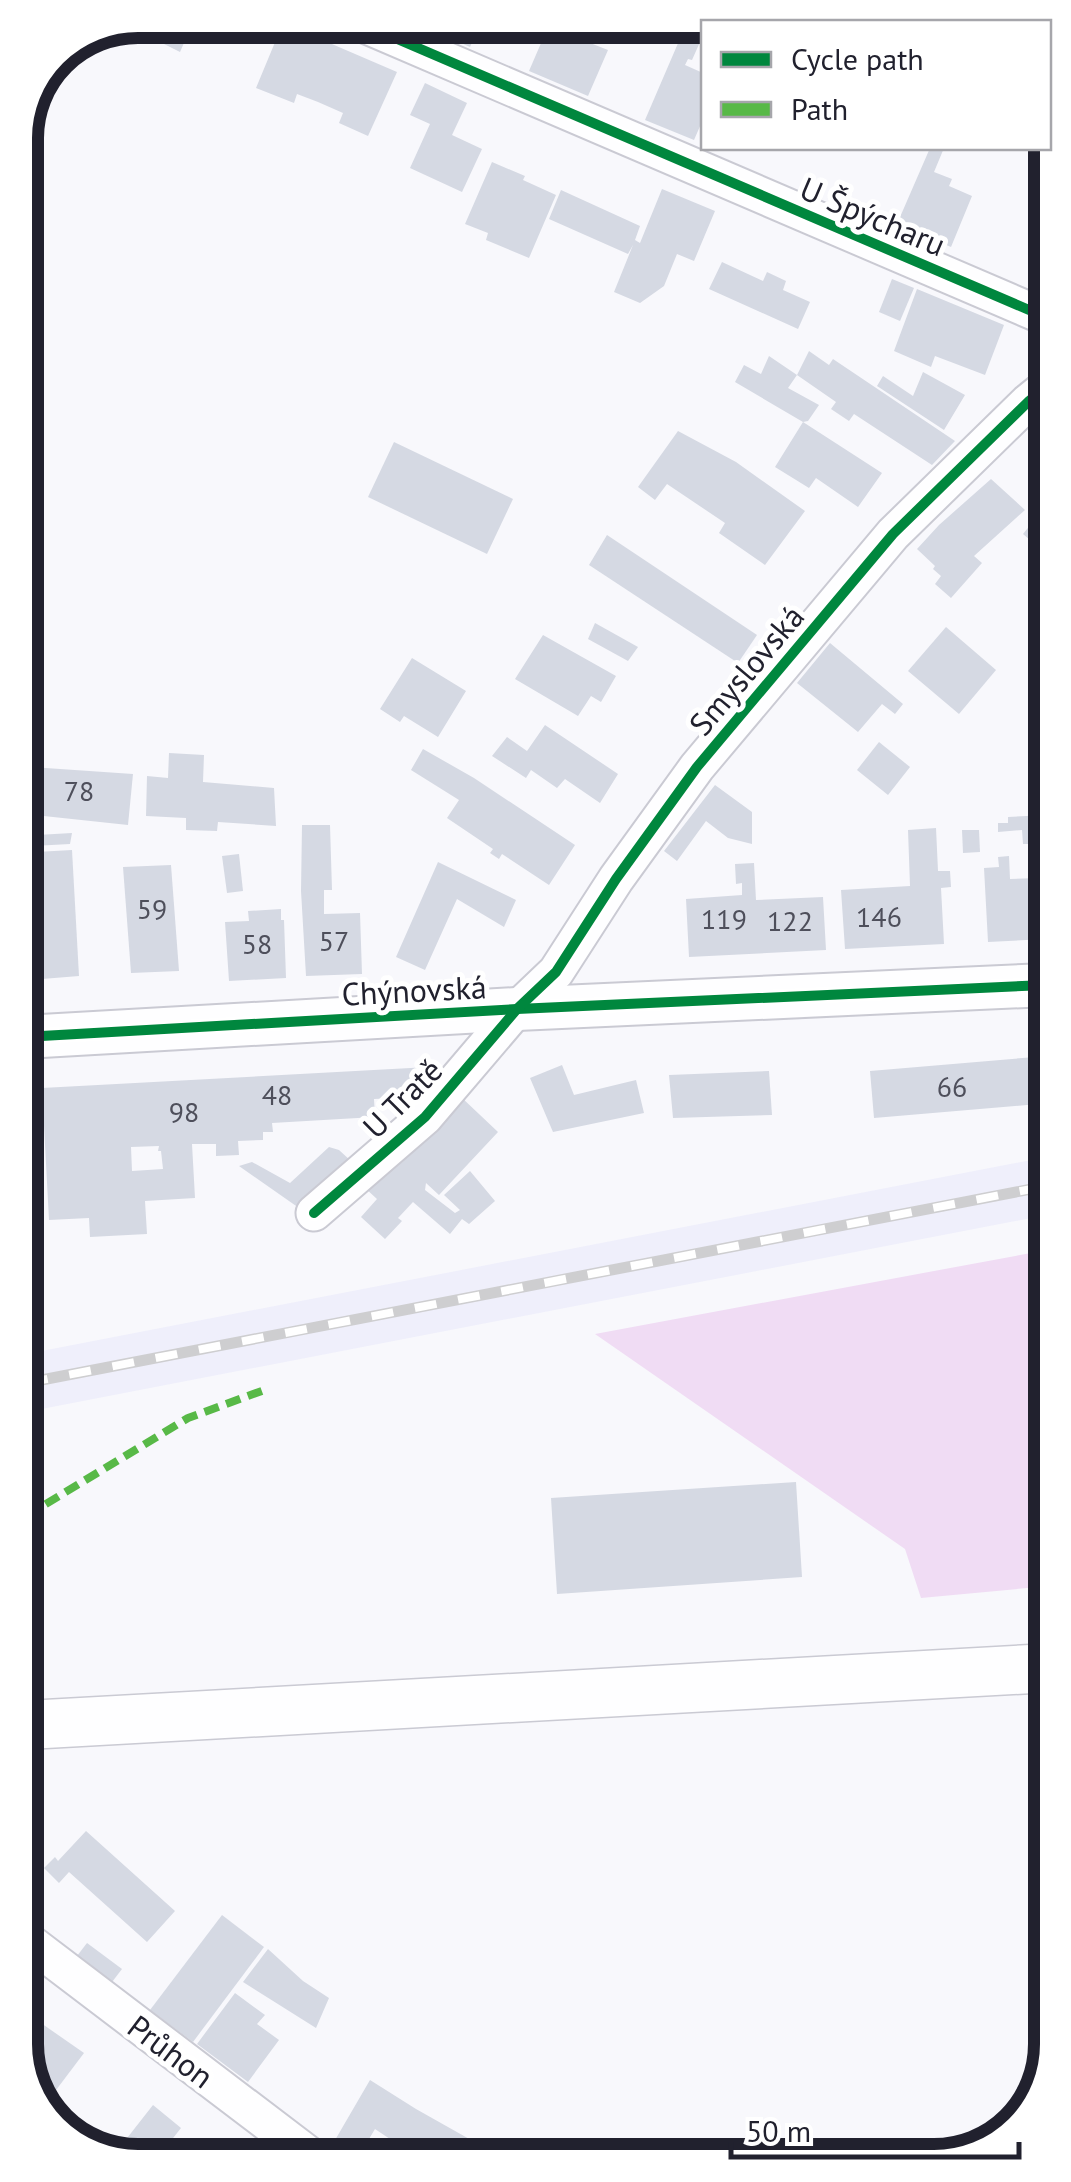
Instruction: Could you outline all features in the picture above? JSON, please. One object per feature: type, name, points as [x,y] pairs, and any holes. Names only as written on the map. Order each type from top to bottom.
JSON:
[{"type":"main road","points":[[38,1723],[1034,1669]]},
{"type":"street","name":"U Špýcharu","points":[[395,38],[1034,312]]},
{"type":"street","name":"Smyslovská","points":[[516,1010],[556,972],[697,767],[893,534],[1034,397]]},
{"type":"street","name":"Chýnovská","points":[[38,1037],[1034,987]]},
{"type":"street","name":"U Tratě","points":[[314,1213],[426,1117],[516,1010]]},
{"type":"street","name":"Průhon","points":[[38,1949],[295,2144]]},
{"type":"shaded area","points":[[1034,1160],[1034,1218],[38,1410],[38,1352]]},
{"type":"shaded area","points":[[1034,1252],[1034,1587],[921,1598],[905,1549],[595,1334]]},
{"type":"building","points":[[164,38],[186,38],[180,52],[162,43]]},
{"type":"building","points":[[277,38],[318,38],[397,72],[368,136],[339,123],[343,113],[318,102],[297,94],[294,103],[256,88]]},
{"type":"building","points":[[450,38],[474,38],[470,47]]},
{"type":"building","points":[[543,38],[577,38],[608,50],[588,96],[529,71]]},
{"type":"building","points":[[680,38],[701,38],[692,60],[688,59],[685,65],[701,72],[701,124],[694,140],[645,120]]},
{"type":"building","points":[[425,83],[467,103],[452,135],[482,149],[462,192],[410,168],[430,124],[410,115]]},
{"type":"building","points":[[929,150],[943,150],[934,172],[952,179],[949,186],[972,196],[951,247],[897,224]]},
{"type":"building","points":[[492,162],[556,195],[529,258],[486,240],[488,233],[465,224]]},
{"type":"building","points":[[662,189],[715,211],[694,261],[677,254],[664,286],[640,303],[614,292],[633,245],[628,254],[549,219],[561,190],[640,226],[635,240],[640,243]]},
{"type":"building","points":[[722,262],[763,281],[767,272],[786,281],[783,290],[810,302],[798,329],[709,289]]},
{"type":"building","points":[[892,279],[914,288],[900,321],[879,312]]},
{"type":"building","points":[[917,289],[1004,325],[985,375],[935,356],[931,367],[894,351]]},
{"type":"building","points":[[809,351],[829,365],[833,359],[955,441],[932,465],[854,414],[849,421],[831,409],[836,402],[797,375]]},
{"type":"building","points":[[769,356],[797,375],[788,388],[819,405],[803,422],[735,382],[744,365],[761,374]]},
{"type":"building","points":[[923,372],[965,395],[944,430],[877,386],[883,376],[913,396]]},
{"type":"building","points":[[803,422],[882,473],[858,507],[816,478],[809,488],[775,467]]},
{"type":"building","points":[[678,431],[736,462],[805,511],[765,565],[719,533],[725,523],[667,484],[655,500],[638,487]]},
{"type":"building","points":[[394,442],[513,499],[487,554],[368,497]]},
{"type":"building","points":[[991,479],[1025,510],[974,556],[982,563],[951,598],[935,584],[941,576],[917,549]]},
{"type":"building","points":[[1034,520],[1034,543],[1023,534]]},
{"type":"building","points":[[607,535],[757,635],[738,663],[589,565]]},
{"type":"building","points":[[595,623],[638,647],[628,661],[588,639]]},
{"type":"building","points":[[946,627],[996,670],[959,714],[908,671]]},
{"type":"building","points":[[543,635],[616,676],[601,702],[591,696],[578,716],[515,679]]},
{"type":"building","points":[[830,643],[903,704],[895,714],[882,704],[858,732],[797,683]]},
{"type":"building","points":[[412,658],[466,691],[438,737],[404,716],[400,722],[380,709]]},
{"type":"building","points":[[545,725],[618,774],[600,803],[565,779],[557,788],[531,770],[526,778],[492,756],[507,737],[527,751]]},
{"type":"building","points":[[879,742],[910,767],[888,795],[857,770]]},
{"type":"building","points":[[423,749],[575,845],[549,885],[502,854],[499,859],[490,853],[493,849],[447,818],[459,800],[411,770]]},
{"type":"building","points":[[169,753],[204,755],[203,782],[274,788],[276,826],[218,822],[217,831],[186,830],[186,818],[146,816],[147,776],[168,778]]},
{"type":"building","points":[[38,767],[133,774],[128,825],[38,815]]},
{"type":"building","points":[[715,785],[752,812],[752,844],[728,838],[706,821],[677,861],[664,851]]},
{"type":"building","points":[[1034,816],[1034,844],[1023,844],[1022,830],[998,832],[998,823],[1008,823],[1008,817]]},
{"type":"building","points":[[302,825],[330,825],[332,890],[324,890],[324,914],[360,913],[362,974],[306,976]]},
{"type":"building","points":[[936,828],[938,871],[950,871],[951,887],[941,888],[944,944],[845,949],[841,890],[910,886],[908,830]]},
{"type":"building","points":[[962,830],[979,830],[980,852],[963,853]]},
{"type":"building","points":[[72,833],[70,844],[38,846],[38,835]]},
{"type":"building","points":[[72,850],[79,976],[42,979],[38,852]]},
{"type":"building","points":[[239,854],[243,891],[227,893],[222,856]]},
{"type":"building","points":[[1009,856],[1010,879],[1034,878],[1034,940],[988,942],[984,868],[999,867],[998,857]]},
{"type":"building","points":[[438,862],[516,900],[504,927],[457,899],[425,970],[396,957]]},
{"type":"building","points":[[754,863],[756,900],[823,897],[826,950],[689,957],[686,899],[742,895],[742,883],[736,884],[735,864]]},
{"type":"building","points":[[171,865],[179,971],[131,973],[123,867]]},
{"type":"building","points":[[281,909],[286,978],[229,981],[225,922],[249,921],[248,911]]},
{"type":"building","points":[[1034,1057],[1034,1104],[874,1118],[870,1071]]},
{"type":"building","points":[[562,1065],[574,1095],[636,1080],[644,1113],[553,1132],[530,1078]]},
{"type":"building","points":[[429,1067],[437,1083],[420,1097],[374,1099],[375,1117],[272,1123],[273,1132],[263,1132],[263,1140],[238,1141],[239,1155],[216,1156],[216,1144],[192,1144],[195,1198],[145,1201],[147,1234],[90,1237],[89,1218],[49,1220],[42,1088]],"holes":[[[159,1146],[163,1169],[132,1171],[131,1147]]]},
{"type":"building","points":[[769,1071],[772,1115],[673,1118],[669,1075]]},
{"type":"building","points":[[461,1097],[498,1132],[439,1195],[426,1183],[425,1190],[455,1213],[460,1210],[444,1195],[470,1171],[495,1201],[469,1224],[462,1219],[450,1234],[413,1202],[385,1239],[361,1217],[377,1199],[364,1187],[389,1162],[395,1167],[402,1162]]},
{"type":"building","points":[[329,1147],[351,1161],[299,1208],[239,1166],[252,1162],[290,1183]]},
{"type":"building","points":[[796,1482],[802,1577],[557,1594],[551,1498]]},
{"type":"building","points":[[86,1831],[175,1911],[147,1942],[69,1872],[59,1883],[44,1868],[55,1857],[58,1861]]},
{"type":"building","points":[[222,1915],[264,1947],[193,2042],[150,2010]]},
{"type":"building","points":[[87,1943],[122,1969],[112,1982],[77,1956]]},
{"type":"building","points":[[268,1949],[303,1981],[329,1998],[316,2028],[243,1982]]},
{"type":"building","points":[[235,1993],[265,2015],[257,2024],[279,2040],[248,2082],[197,2044]]},
{"type":"building","points":[[38,2021],[84,2053],[52,2096],[39,2064]]},
{"type":"building","points":[[370,2080],[478,2144],[398,2144],[375,2129],[366,2144],[333,2144]]},
{"type":"building","points":[[153,2105],[181,2128],[168,2144],[123,2143]]},
{"type":"railway","points":[[38,1381],[1034,1189]]},
{"type":"marked path","points":[[38,1509],[188,1418],[267,1389]]},
{"type":"cycle path","points":[[395,38],[1034,312]]},
{"type":"cycle path","points":[[314,1213],[425,1117],[517,1009],[556,972],[616,879],[697,767],[893,534],[1034,397]]},
{"type":"cycle path","points":[[38,1036],[1034,986]]}]
